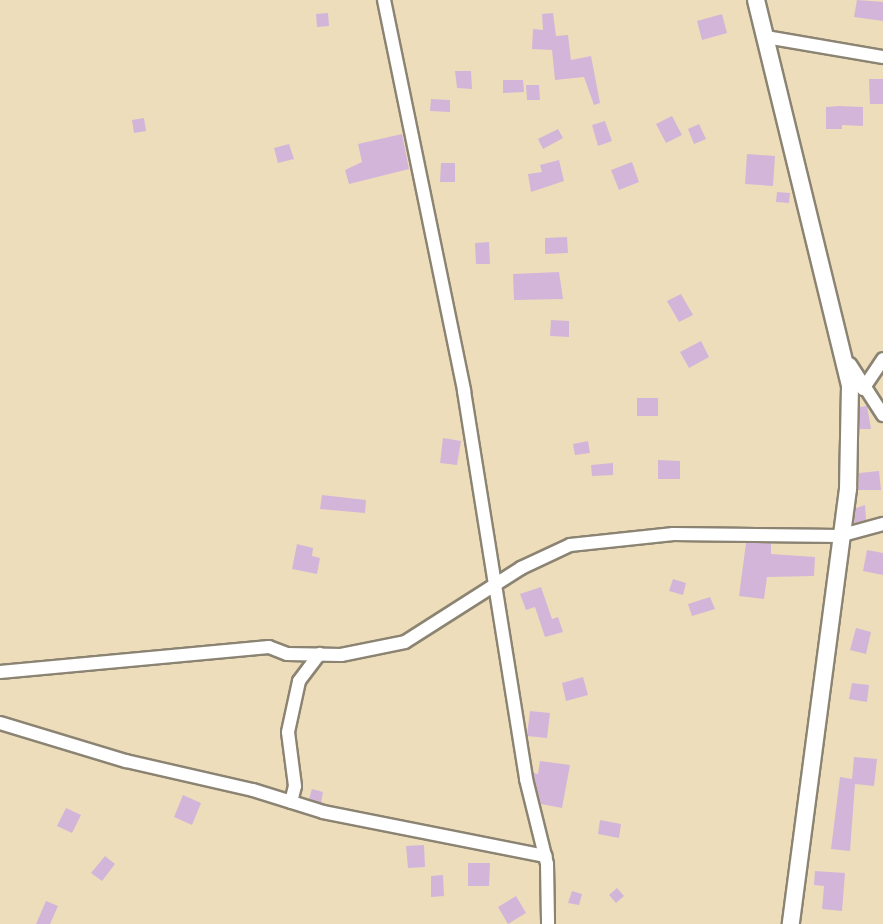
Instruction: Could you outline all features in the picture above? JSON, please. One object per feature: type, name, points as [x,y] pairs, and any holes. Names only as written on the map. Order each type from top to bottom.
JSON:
[{"type":"street","points":[[384,0],[464,391],[526,779],[546,856],[548,924]]},
{"type":"street","points":[[756,0],[850,386],[851,433],[791,924]]},
{"type":"street","points":[[766,37],[883,57]]},
{"type":"street","points":[[843,352],[863,389],[883,415]]},
{"type":"street","points":[[863,389],[883,359]]},
{"type":"street","points":[[0,672],[268,647],[287,654],[340,655],[405,642],[495,584],[570,546],[601,540],[730,533],[839,536],[883,524]]},
{"type":"street","points":[[291,802],[295,786],[288,732],[299,681],[319,654]]},
{"type":"street","points":[[0,723],[126,761],[323,812],[546,856]]},
{"type":"building","points":[[857,0],[883,2],[883,21],[854,17]]},
{"type":"building","points":[[328,13],[329,26],[317,27],[316,14]]},
{"type":"building","points":[[553,13],[556,36],[568,35],[571,60],[591,56],[600,103],[594,105],[584,77],[555,80],[552,50],[532,49],[533,29],[543,30],[542,14]]},
{"type":"building","points":[[722,14],[727,33],[702,40],[697,21]]},
{"type":"building","points":[[455,71],[471,71],[472,89],[457,88]]},
{"type":"building","points":[[869,79],[883,79],[883,104],[870,104]]},
{"type":"building","points":[[503,80],[523,80],[524,92],[503,93]]},
{"type":"building","points":[[526,85],[539,85],[540,100],[527,100]]},
{"type":"building","points":[[431,99],[450,100],[450,112],[430,111]]},
{"type":"building","points":[[826,107],[863,107],[863,126],[842,125],[842,129],[826,129]]},
{"type":"building","points":[[672,116],[682,135],[666,143],[656,124]]},
{"type":"building","points":[[144,118],[146,131],[134,133],[132,120]]},
{"type":"building","points":[[605,121],[612,141],[598,146],[592,125]]},
{"type":"building","points":[[699,124],[706,139],[694,144],[688,129]]},
{"type":"building","points":[[558,129],[563,138],[543,149],[538,139]]},
{"type":"building","points":[[402,134],[409,169],[349,184],[345,170],[362,162],[358,144]]},
{"type":"building","points":[[289,144],[294,159],[278,163],[274,148]]},
{"type":"building","points":[[747,154],[775,156],[773,186],[745,184]]},
{"type":"building","points":[[559,160],[564,181],[531,192],[528,174],[542,172],[540,165]]},
{"type":"building","points":[[632,162],[639,182],[619,190],[611,170]]},
{"type":"building","points":[[441,163],[455,163],[455,182],[440,182]]},
{"type":"building","points":[[777,192],[790,193],[789,203],[776,202]]},
{"type":"building","points":[[567,237],[568,253],[545,254],[545,238]]},
{"type":"building","points":[[489,242],[490,264],[476,264],[475,243]]},
{"type":"building","points":[[559,272],[563,299],[514,300],[513,274]]},
{"type":"building","points":[[681,294],[693,315],[679,322],[667,301]]},
{"type":"building","points":[[551,320],[569,321],[569,337],[550,336]]},
{"type":"building","points":[[701,341],[709,357],[689,368],[680,352]]},
{"type":"building","points":[[637,398],[658,398],[658,416],[637,416]]},
{"type":"building","points":[[867,406],[871,429],[860,429],[860,407]]},
{"type":"building","points":[[443,438],[461,441],[457,465],[440,463]]},
{"type":"building","points":[[588,441],[590,453],[575,455],[573,444]]},
{"type":"building","points":[[658,460],[680,461],[680,479],[658,479]]},
{"type":"building","points":[[613,463],[613,475],[592,476],[591,465]]},
{"type":"building","points":[[879,471],[881,490],[858,490],[859,473]]},
{"type":"building","points":[[322,495],[366,500],[365,513],[320,509]]},
{"type":"building","points":[[865,505],[866,520],[854,523],[856,508]]},
{"type":"building","points":[[746,543],[771,543],[771,554],[815,557],[814,576],[767,577],[764,599],[739,596]]},
{"type":"building","points":[[297,544],[313,548],[312,556],[320,558],[317,574],[292,569]]},
{"type":"building","points":[[867,550],[883,553],[883,575],[863,571]]},
{"type":"building","points":[[673,579],[686,583],[683,595],[669,591]]},
{"type":"building","points":[[541,587],[552,619],[558,617],[563,632],[545,637],[535,607],[526,610],[520,594]]},
{"type":"building","points":[[710,597],[715,609],[692,616],[688,604]]},
{"type":"building","points":[[856,628],[871,632],[866,654],[850,650]]},
{"type":"building","points":[[583,677],[588,695],[566,701],[562,683]]},
{"type":"building","points":[[852,683],[869,685],[867,702],[849,699]]},
{"type":"building","points":[[530,711],[550,713],[547,738],[527,736]]},
{"type":"building","points":[[854,757],[877,759],[874,786],[855,784],[850,851],[831,849],[840,777],[852,779]]},
{"type":"building","points":[[540,761],[570,765],[562,808],[541,804],[533,773],[538,774]]},
{"type":"building","points":[[312,789],[323,792],[321,803],[309,799]]},
{"type":"building","points":[[183,795],[201,803],[192,825],[174,817]]},
{"type":"building","points":[[66,808],[81,815],[72,833],[57,826]]},
{"type":"building","points":[[600,820],[621,824],[619,838],[598,834]]},
{"type":"building","points":[[424,845],[425,867],[408,868],[406,846]]},
{"type":"building","points":[[105,856],[115,864],[102,881],[91,873]]},
{"type":"building","points":[[468,863],[490,863],[489,886],[468,886]]},
{"type":"building","points":[[815,871],[845,873],[842,911],[822,909],[824,886],[814,885]]},
{"type":"building","points":[[443,875],[444,896],[431,897],[431,876]]},
{"type":"building","points":[[617,888],[624,896],[616,903],[609,895]]},
{"type":"building","points":[[572,891],[582,894],[579,905],[568,903]]},
{"type":"building","points":[[516,896],[526,913],[508,924],[498,907]]},
{"type":"building","points":[[46,901],[58,906],[50,924],[36,924]]}]
